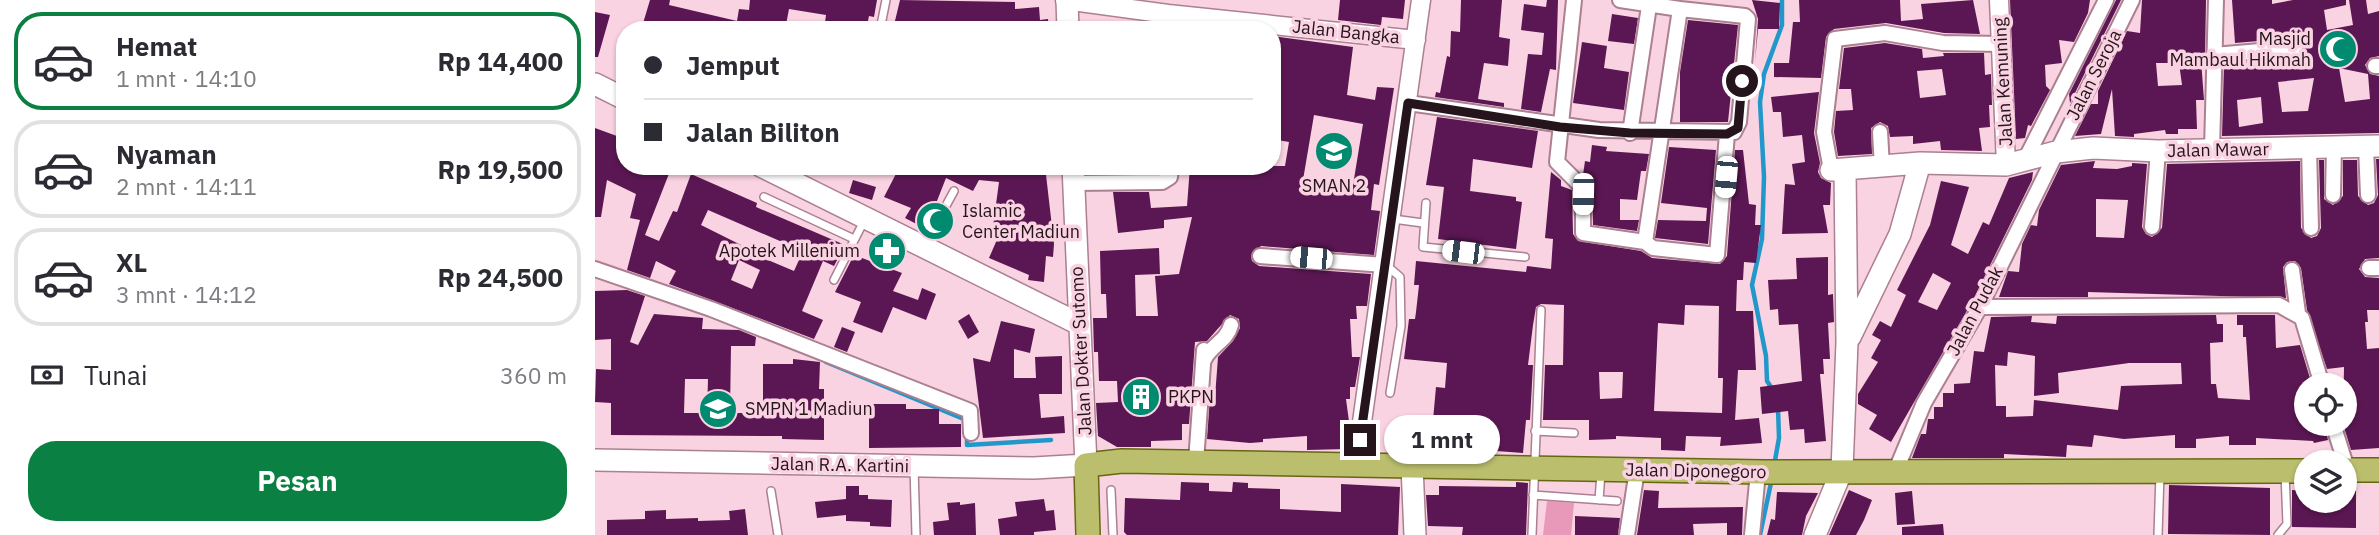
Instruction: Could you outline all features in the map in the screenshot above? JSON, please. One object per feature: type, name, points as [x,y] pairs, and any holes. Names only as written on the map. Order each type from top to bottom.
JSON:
[{"type":"main road","points":[[1066,0],[1067,21]]},
{"type":"main road","points":[[595,84],[616,94]]},
{"type":"main road","name":"Jalan Mawar","points":[[1838,170],[1920,163],[2016,162],[2056,152],[2093,148],[2158,151],[2372,147]]},
{"type":"main road","points":[[1847,342],[1900,234],[1920,163]]},
{"type":"main road","points":[[1815,535],[1842,470],[1847,342],[1838,170]]},
{"type":"main road","points":[[779,175],[1079,324]]},
{"type":"main road","name":"Jalan Dokter Sutomo","points":[[1074,175],[1086,465],[1097,525]]},
{"type":"main road","name":"Jalan R.A. Kartini","points":[[595,460],[914,466],[1086,465]]},
{"type":"main road","name":"Jalan Diponegoro","points":[[1086,465],[1122,461],[1769,472],[2294,472]]},
{"type":"main road","points":[[1412,466],[1415,535]]},
{"type":"main road","points":[[2357,467],[2379,470]]},
{"type":"street","name":"Jalan Bangka","points":[[1066,0],[1235,21]]},
{"type":"street","points":[[1356,465],[1421,0]]},
{"type":"street","points":[[1574,0],[1557,162],[1580,185],[1583,194],[1583,233],[1645,242],[1653,248],[1719,253],[1727,134]]},
{"type":"street","points":[[1408,103],[1560,127],[1630,133],[1734,132],[1739,122],[1748,19],[1745,16],[1649,6],[1620,0]]},
{"type":"street","name":"Jalan Kemuning","points":[[1999,0],[2001,44],[2016,162]]},
{"type":"street","points":[[2016,162],[2106,0]]},
{"type":"street","name":"Jalan Seroja","points":[[2056,152],[2132,0]]},
{"type":"street","points":[[2212,149],[2216,0]]},
{"type":"street","points":[[1630,133],[1649,6]]},
{"type":"street","points":[[1645,242],[1680,9]]},
{"type":"street","name":"Jalan Bangka","points":[[1281,26],[1416,40]]},
{"type":"street","points":[[1838,170],[1824,132],[1835,39],[1885,33],[1943,43],[2001,44]]},
{"type":"street","points":[[2214,55],[2295,48]]},
{"type":"street","points":[[1880,132],[1882,167]]},
{"type":"street","points":[[2368,195],[2372,147]]},
{"type":"street","points":[[2309,148],[2311,228]]},
{"type":"street","points":[[2333,195],[2334,148]]},
{"type":"street","points":[[2152,227],[2158,151]]},
{"type":"street","name":"Jalan Pudak","points":[[1896,470],[1924,403],[1980,307],[2056,152]]},
{"type":"street","points":[[1074,175],[1162,182],[1170,175]]},
{"type":"street","points":[[1260,256],[1385,264]]},
{"type":"street","points":[[595,269],[711,310],[970,411],[971,433]]},
{"type":"street","points":[[2292,270],[2298,313]]},
{"type":"street","points":[[1980,307],[2264,303],[2287,307],[2302,318],[2318,373]]},
{"type":"street","points":[[1196,462],[1203,356],[1227,336],[1231,325]]},
{"type":"street","points":[[1627,535],[1637,470]]},
{"type":"street","points":[[1752,535],[1769,472]]},
{"type":"lane","points":[[882,21],[887,0]]},
{"type":"lane","points":[[1421,0],[1428,1]]},
{"type":"lane","points":[[924,247],[954,191]]},
{"type":"lane","points":[[764,197],[854,239]]},
{"type":"lane","points":[[1426,203],[1423,247],[1525,257]]},
{"type":"lane","points":[[834,280],[865,218]]},
{"type":"lane","points":[[1391,219],[1423,223]]},
{"type":"lane","points":[[1385,264],[1400,277],[1401,326],[1390,393]]},
{"type":"lane","points":[[1532,535],[1541,310]]},
{"type":"lane","points":[[1535,431],[1574,433]]},
{"type":"lane","points":[[1433,439],[1464,441]]},
{"type":"lane","points":[[1442,467],[1445,440]]},
{"type":"lane","points":[[914,466],[916,535]]},
{"type":"lane","points":[[1599,500],[1601,470]]},
{"type":"lane","points":[[2158,535],[2161,470]]},
{"type":"lane","points":[[2277,535],[2287,524],[2294,484]]},
{"type":"lane","points":[[1111,490],[1097,525],[1113,535]]},
{"type":"lane","points":[[771,491],[778,535]]},
{"type":"lane","points":[[1533,495],[1618,501]]},
{"type":"shaded area","points":[[1547,501],[1574,503],[1571,535],[1543,535]]},
{"type":"building","points":[[650,0],[670,0],[669,5],[737,21],[644,21]]},
{"type":"building","points":[[750,0],[877,0],[874,17],[869,16],[868,21],[825,21],[826,15],[789,9],[787,21],[737,21],[739,9],[749,10]]},
{"type":"building","points":[[900,0],[1015,2],[1015,9],[1039,7],[1040,20],[1048,21],[895,21]]},
{"type":"building","points":[[1340,0],[1405,0],[1403,19],[1382,17],[1381,25],[1338,20]]},
{"type":"building","points":[[1461,0],[1502,0],[1499,37],[1510,39],[1508,66],[1484,63],[1478,99],[1504,103],[1504,107],[1435,97],[1436,92],[1440,93],[1447,56],[1450,57],[1451,31],[1460,32]]},
{"type":"building","points":[[1547,0],[1558,0],[1556,70],[1550,69],[1541,112],[1521,109],[1528,54],[1542,55],[1544,33],[1521,30],[1524,4],[1546,7]]},
{"type":"building","points":[[1752,0],[1780,3],[1779,29],[1758,29],[1755,62],[1758,19]]},
{"type":"building","points":[[1799,0],[1900,0],[1901,21],[1923,19],[1921,4],[1973,0],[1980,34],[1944,33],[1886,23],[1834,29],[1826,37],[1821,78],[1774,77],[1774,63],[1789,63],[1793,22],[1800,22]]},
{"type":"building","points":[[2010,0],[2090,0],[2088,13],[2074,42],[2059,40],[2062,63],[2045,65],[2046,86],[2050,90],[2031,126],[2028,125],[2025,138],[2016,139]]},
{"type":"building","points":[[2116,0],[2121,0],[2070,103],[2069,94]]},
{"type":"building","points":[[2142,0],[2206,0],[2205,59],[2201,60],[2204,100],[2196,100],[2197,129],[2178,129],[2178,134],[2166,134],[2165,130],[2134,134],[2134,137],[2115,136],[2112,89],[2101,134],[2075,136],[2091,104],[2098,104],[2098,91],[2127,31],[2140,33]],"holes":[[[2156,63],[2179,63],[2182,85],[2158,86]]]},
{"type":"building","points":[[2232,0],[2272,0],[2272,4],[2293,0],[2346,0],[2346,5],[2324,10],[2327,30],[2353,25],[2349,0],[2366,0],[2368,14],[2379,11],[2379,56],[2370,58],[2365,65],[2370,74],[2379,76],[2379,133],[2222,136],[2224,64],[2296,58],[2305,48],[2302,42],[2295,38],[2235,43]],"holes":[[[2339,68],[2368,74],[2370,99],[2345,102]],[[2314,78],[2308,111],[2282,112],[2278,82]],[[2261,97],[2263,123],[2239,127],[2237,100]]]},
{"type":"building","points":[[595,12],[610,15],[598,57],[595,57]]},
{"type":"building","points":[[1612,14],[1638,18],[1634,44],[1608,41]]},
{"type":"building","points":[[1688,20],[1738,25],[1728,122],[1680,122],[1680,72]]},
{"type":"building","points":[[1281,37],[1353,47],[1347,95],[1375,100],[1377,87],[1394,88],[1379,185],[1374,184],[1371,210],[1380,211],[1374,255],[1261,246],[1251,255],[1252,261],[1259,266],[1371,274],[1367,306],[1356,306],[1357,319],[1350,319],[1352,357],[1360,357],[1355,387],[1350,387],[1350,399],[1346,399],[1350,429],[1347,449],[1307,450],[1307,436],[1263,439],[1263,442],[1250,443],[1207,439],[1210,397],[1215,397],[1218,357],[1233,341],[1240,328],[1239,319],[1230,315],[1207,341],[1195,342],[1189,424],[1182,424],[1182,440],[1151,441],[1151,447],[1117,447],[1098,436],[1096,403],[1118,402],[1117,381],[1099,381],[1098,352],[1094,352],[1093,318],[1107,318],[1106,294],[1101,294],[1100,251],[1159,248],[1160,274],[1135,275],[1136,316],[1158,316],[1155,276],[1179,274],[1192,217],[1164,220],[1164,228],[1118,233],[1113,192],[1149,192],[1151,208],[1187,206],[1189,175],[1281,175],[1281,166],[1285,166],[1289,142],[1281,141]],"holes":[[[1314,115],[1363,124],[1353,185],[1303,180]]]},
{"type":"building","points":[[1582,42],[1607,46],[1604,68],[1629,72],[1624,110],[1573,103]]},
{"type":"building","points":[[1885,43],[1922,49],[1923,58],[1944,56],[1943,53],[1984,53],[1985,75],[1991,74],[1992,105],[1989,105],[1990,127],[1979,128],[1982,151],[1941,150],[1940,141],[1913,144],[1913,136],[1890,137],[1888,126],[1880,122],[1871,128],[1872,154],[1838,156],[1834,132],[1836,111],[1853,110],[1851,89],[1839,89],[1844,48]],"holes":[[[1942,69],[1946,95],[1920,98],[1917,71]]]},
{"type":"building","points":[[1819,92],[1814,133],[1820,163],[1818,172],[1821,178],[1831,183],[1830,205],[1823,205],[1828,233],[1782,234],[1785,184],[1795,185],[1792,164],[1805,162],[1802,135],[1783,137],[1781,112],[1773,112],[1771,97]]},
{"type":"building","points":[[1437,117],[1538,131],[1532,168],[1473,159],[1470,191],[1516,197],[1516,201],[1522,202],[1516,249],[1438,239],[1444,187],[1426,185]]},
{"type":"building","points":[[595,128],[616,136],[616,175],[668,175],[645,235],[659,241],[673,211],[677,212],[691,175],[693,175],[757,203],[756,207],[845,245],[834,266],[823,261],[802,311],[823,320],[814,339],[669,284],[676,271],[656,261],[650,278],[627,270],[640,220],[630,218],[636,194],[607,180],[601,217],[595,217]],"holes":[[[708,210],[803,251],[794,271],[756,255],[757,253],[701,225]],[[739,260],[760,270],[752,289],[731,280]]]},
{"type":"building","points":[[1592,145],[1607,147],[1606,151],[1649,154],[1646,171],[1641,171],[1637,200],[1620,199],[1620,220],[1639,220],[1637,231],[1593,225],[1592,191],[1583,175],[1585,161],[1590,162]]},
{"type":"building","points":[[1669,147],[1716,150],[1708,244],[1655,238],[1658,220],[1706,221],[1707,208],[1661,203]]},
{"type":"building","points":[[1735,150],[1743,150],[1749,204],[1756,205],[1755,225],[1761,225],[1756,263],[1744,262],[1743,280],[1737,280],[1736,311],[1753,311],[1756,370],[1738,370],[1735,420],[1759,418],[1762,443],[1720,446],[1721,437],[1686,436],[1685,451],[1661,450],[1661,438],[1616,436],[1616,439],[1589,440],[1589,420],[1543,420],[1545,365],[1563,365],[1564,305],[1541,304],[1536,307],[1528,365],[1533,365],[1530,420],[1526,420],[1523,453],[1483,450],[1483,453],[1471,453],[1472,441],[1467,436],[1432,431],[1436,387],[1445,388],[1447,363],[1404,359],[1409,319],[1415,319],[1416,312],[1419,285],[1414,285],[1416,261],[1526,272],[1527,266],[1551,269],[1553,239],[1545,238],[1551,172],[1561,180],[1561,186],[1572,190],[1573,234],[1578,241],[1641,251],[1652,258],[1720,264],[1727,256]],"holes":[[[1685,305],[1719,306],[1718,378],[1723,378],[1722,413],[1654,411],[1658,323],[1684,325]],[[1599,372],[1623,372],[1622,398],[1600,399]]]},
{"type":"building","points":[[2376,159],[2379,159],[2379,258],[2365,259],[2359,269],[2365,277],[2379,278],[2379,310],[2367,310],[2368,322],[2365,322],[2367,349],[2379,348],[2379,448],[2351,450],[2347,436],[2357,436],[2357,373],[2344,373],[2344,367],[2327,369],[2307,310],[2301,268],[2295,261],[2287,262],[2283,267],[2286,298],[2088,292],[2088,297],[1999,297],[2008,271],[2019,272],[2022,244],[2031,225],[2037,226],[2039,210],[2061,165],[2095,161],[2093,168],[2117,169],[2132,166],[2132,163],[2147,164],[2142,227],[2146,234],[2152,237],[2162,228],[2167,164],[2300,161],[2301,228],[2311,238],[2317,236],[2321,228],[2319,160],[2324,160],[2324,199],[2333,205],[2343,196],[2343,160],[2357,160],[2358,196],[2368,205],[2374,203],[2378,195]],"holes":[[[2096,199],[2128,200],[2124,238],[2096,237]]]},
{"type":"building","points":[[2033,172],[2032,180],[1972,302],[1891,442],[1869,429],[1877,415],[1858,404],[1858,394],[1878,362],[1871,358],[1881,340],[1872,335],[1880,321],[1891,327],[1906,295],[1897,290],[1930,225],[1941,181],[1969,187],[1951,245],[1968,254],[1983,222],[1989,225],[2009,178]],"holes":[[[1933,273],[1951,283],[1937,310],[1918,302]]]},
{"type":"building","points":[[895,175],[1046,175],[1054,244],[1053,257],[1046,256],[1044,282],[1028,280],[1029,275],[989,258],[999,235],[992,234],[999,182],[979,180],[973,191],[946,178],[926,229],[905,218],[911,208],[884,197]]},
{"type":"building","points":[[853,180],[876,187],[872,200],[849,193]]},
{"type":"building","points":[[854,255],[902,273],[893,291],[918,300],[922,288],[936,294],[926,320],[893,307],[882,333],[853,322],[861,302],[835,292]]},
{"type":"building","points":[[1828,257],[1828,295],[1833,294],[1834,322],[1828,323],[1830,359],[1823,359],[1824,374],[1820,374],[1826,441],[1805,443],[1804,429],[1790,430],[1788,411],[1762,414],[1760,387],[1802,381],[1798,324],[1779,325],[1778,309],[1770,310],[1768,280],[1797,279],[1796,258]]},
{"type":"building","name":"SMPN 1 Madiun","points":[[627,290],[645,296],[630,342],[638,345],[654,314],[703,318],[702,329],[739,330],[756,337],[755,346],[731,346],[730,413],[763,413],[763,364],[793,364],[793,359],[820,362],[819,389],[824,389],[824,440],[782,439],[782,436],[611,435],[611,403],[595,402],[596,369],[611,370],[611,339],[595,340],[595,291]],"holes":[[[685,379],[708,379],[707,413],[684,413]]]},
{"type":"building","points":[[969,314],[979,332],[968,339],[958,321]]},
{"type":"building","points":[[2216,315],[2217,324],[2223,324],[2223,342],[2210,343],[2211,384],[2216,384],[2218,398],[2250,400],[2246,337],[2243,337],[2243,325],[2237,325],[2237,315],[2275,315],[2276,348],[2300,345],[2308,373],[2294,373],[2294,436],[2327,436],[2328,440],[2314,443],[2256,438],[2256,445],[2229,445],[2229,436],[2196,439],[2196,448],[2175,448],[2175,435],[2124,439],[2094,435],[2092,447],[2067,445],[2066,457],[2004,454],[2004,458],[1912,458],[1921,434],[1926,434],[1928,419],[1934,419],[1934,407],[1943,407],[1943,393],[1954,393],[1954,384],[1970,383],[1974,351],[1984,352],[1991,317],[2032,316],[2031,322],[2056,324],[2057,316]],"holes":[[[2008,352],[2035,356],[2034,396],[2059,393],[2058,373],[2129,363],[2181,363],[2182,384],[2121,386],[2118,410],[2034,400],[2033,416],[2006,417],[2006,406],[1996,406],[1995,365],[2007,366]]]},
{"type":"building","points":[[1001,321],[1035,329],[1030,353],[1014,349],[1014,378],[1036,378],[1035,357],[1062,356],[1062,394],[1039,394],[1041,418],[1064,416],[1065,433],[983,438],[973,358],[990,362]]},
{"type":"building","points":[[842,327],[855,332],[847,352],[834,347]]},
{"type":"building","points":[[869,404],[906,404],[906,409],[939,409],[939,424],[961,424],[961,447],[869,448]]},
{"type":"building","points":[[1413,421],[1430,422],[1427,451],[1411,449]]},
{"type":"building","points":[[1181,482],[1209,483],[1209,491],[1232,492],[1233,482],[1248,483],[1248,488],[1280,489],[1280,509],[1341,512],[1341,484],[1400,487],[1398,535],[1127,535],[1124,532],[1125,498],[1180,500]]},
{"type":"building","points":[[1516,482],[1528,483],[1526,535],[1462,535],[1463,527],[1428,526],[1426,495],[1439,495],[1439,486],[1516,487]]},
{"type":"building","points":[[2169,485],[2270,488],[2270,535],[2168,534]]},
{"type":"building","points":[[846,486],[859,486],[859,495],[868,495],[868,499],[892,500],[891,527],[870,526],[870,522],[846,521],[846,515],[817,518],[815,502],[846,499]]},
{"type":"building","points":[[1644,490],[1659,491],[1658,508],[1743,507],[1742,535],[1727,535],[1727,523],[1693,524],[1694,535],[1637,535]]},
{"type":"building","points":[[1849,490],[1872,500],[1864,520],[1856,535],[1829,535]]},
{"type":"building","points":[[2292,490],[2294,513],[2356,513],[2356,528],[2292,527]]},
{"type":"building","points":[[1912,491],[1915,524],[1897,525],[1895,493]]},
{"type":"building","points":[[1777,492],[1818,493],[1806,516],[1802,535],[1767,535],[1771,519],[1775,520]]},
{"type":"building","points":[[1044,499],[1046,511],[1054,510],[1056,530],[1034,532],[1034,535],[1000,535],[998,519],[1017,516],[1015,502]]},
{"type":"building","points":[[960,502],[960,505],[975,503],[976,535],[934,535],[933,522],[949,520],[947,503]]},
{"type":"building","points":[[745,509],[748,535],[607,535],[607,520],[645,519],[645,511],[666,510],[666,519],[698,518],[698,521],[730,520],[729,511]]},
{"type":"building","points":[[1575,516],[1620,518],[1618,535],[1575,535]]},
{"type":"building","points":[[1943,524],[1944,535],[1902,535],[1902,527]]},
{"type":"waterway","points":[[1773,390],[1767,381],[1766,356],[1752,285],[1762,239],[1764,177],[1760,102],[1764,74],[1782,25],[1782,0]]},
{"type":"waterway","points":[[826,362],[966,420]]},
{"type":"waterway","points":[[1774,466],[1779,438],[1778,408]]},
{"type":"waterway","points":[[967,436],[967,445],[1051,440]]},
{"type":"waterway","points":[[1760,535],[1772,478]]},
{"type":"place","name":"Masjid Mambaul Hikmah","points":[[2338,49]]},
{"type":"place","name":"SMAN 2","points":[[1334,151]]},
{"type":"place","name":"Islamic Center Madiun","points":[[935,221]]},
{"type":"place","name":"Apotek Millenium","points":[[887,251]]},
{"type":"place","name":"PKPN","points":[[1141,397]]},
{"type":"place","name":"SMPN 1 Madiun","points":[[718,409]]},
{"type":"route","points":[[1360,440],[1408,103],[1560,127],[1630,133],[1727,134],[1738,128],[1742,81]]}]
